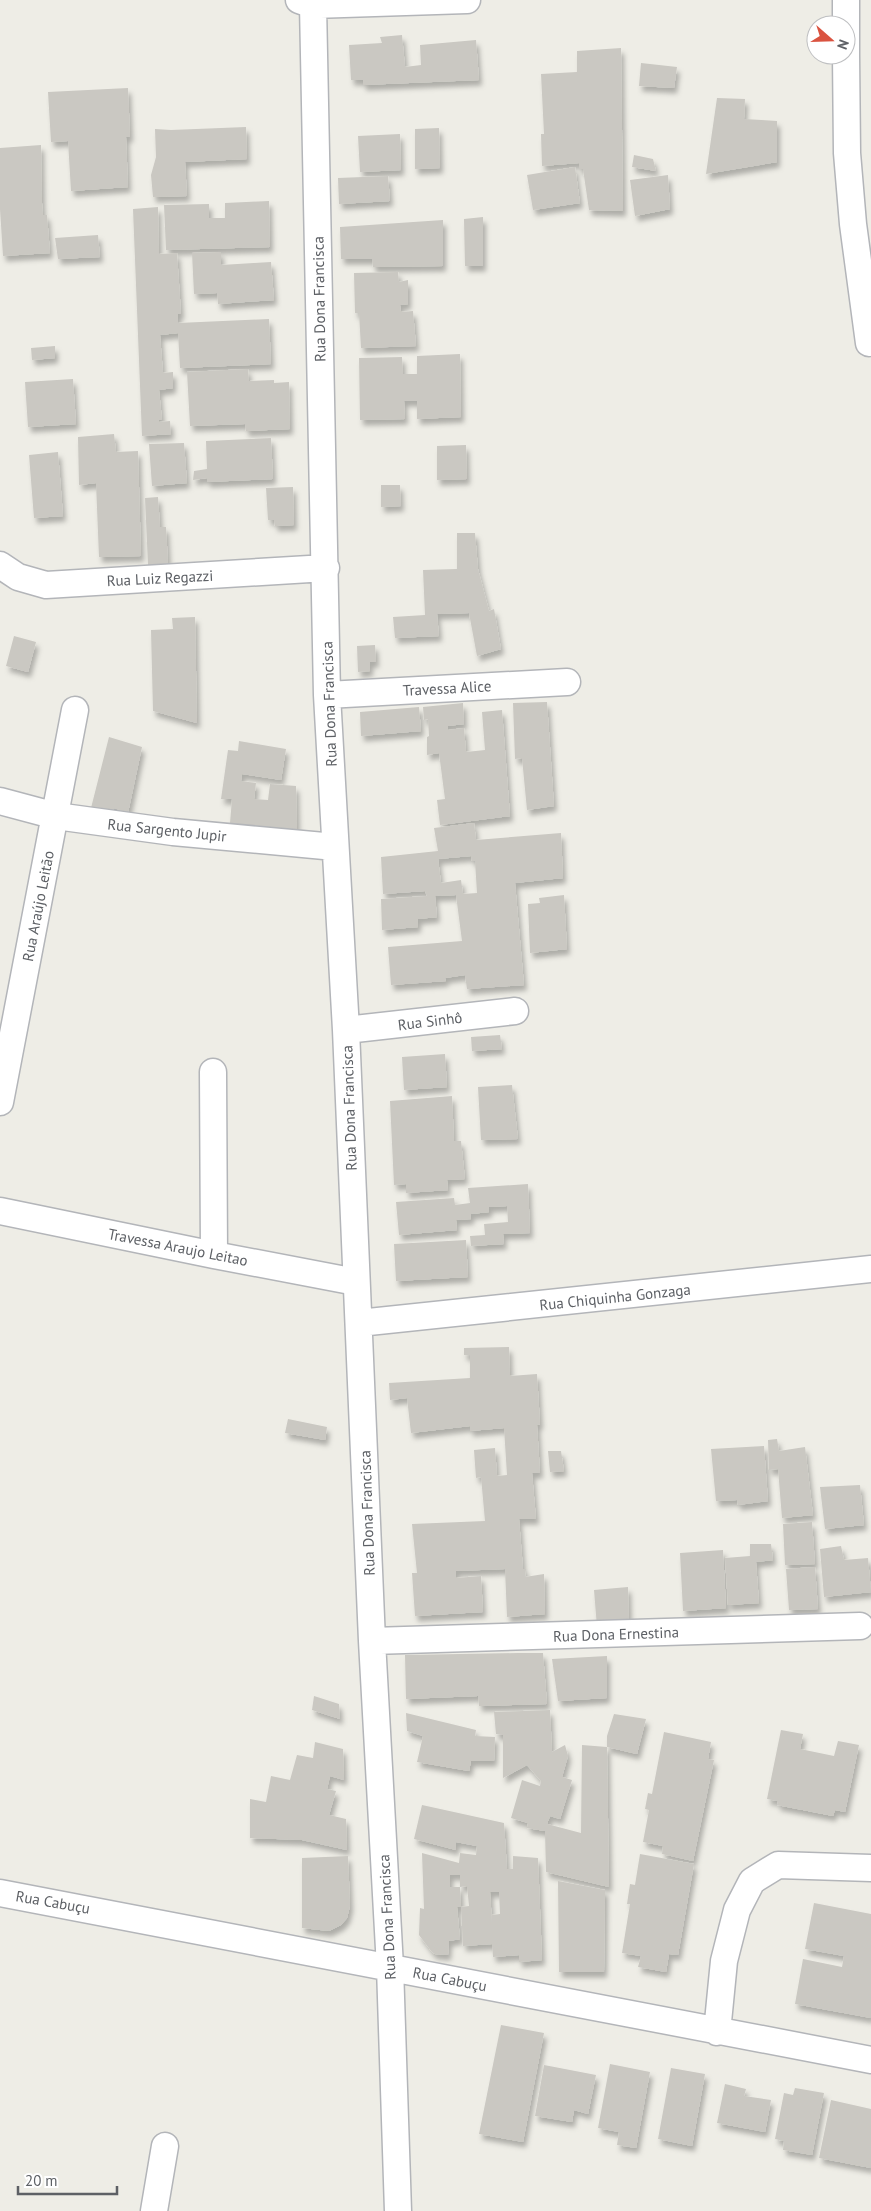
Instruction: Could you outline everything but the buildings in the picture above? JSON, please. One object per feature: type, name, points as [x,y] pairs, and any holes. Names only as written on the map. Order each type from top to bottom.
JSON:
[{"type":"street","points":[[306,3],[467,0]]},
{"type":"street","points":[[846,0],[846,15]]},
{"type":"street","name":"Rua Dona Francisca","points":[[306,3],[326,568],[328,695],[346,1030],[372,1641],[390,1967],[398,2211]]},
{"type":"street","points":[[846,65],[847,153],[853,224],[869,343]]},
{"type":"street","name":"Rua Luiz Regazzi","points":[[0,565],[18,577],[46,584],[326,568]]},
{"type":"street","name":"Travessa Alice","points":[[328,695],[567,682]]},
{"type":"street","name":"Rua Araújo Leitão","points":[[0,1102],[75,710]]},
{"type":"street","name":"Rua Sargento Jupir","points":[[0,801],[56,816],[173,832],[335,847]]},
{"type":"street","name":"Rua Sinhô","points":[[346,1030],[515,1011]]},
{"type":"street","points":[[213,1072],[214,1255]]},
{"type":"street","name":"Travessa Araujo Leitao","points":[[0,1210],[214,1255],[356,1282]]},
{"type":"street","name":"Rua Chiquinha Gonzaga","points":[[359,1323],[871,1269]]},
{"type":"street","name":"Rua Dona Ernestina","points":[[372,1641],[860,1626]]},
{"type":"street","points":[[717,2032],[724,1961],[737,1910],[752,1882],[778,1865],[871,1868]]},
{"type":"street","name":"Rua Cabuçu","points":[[0,1893],[871,2060]]},
{"type":"street","points":[[154,2211],[165,2146]]}]
